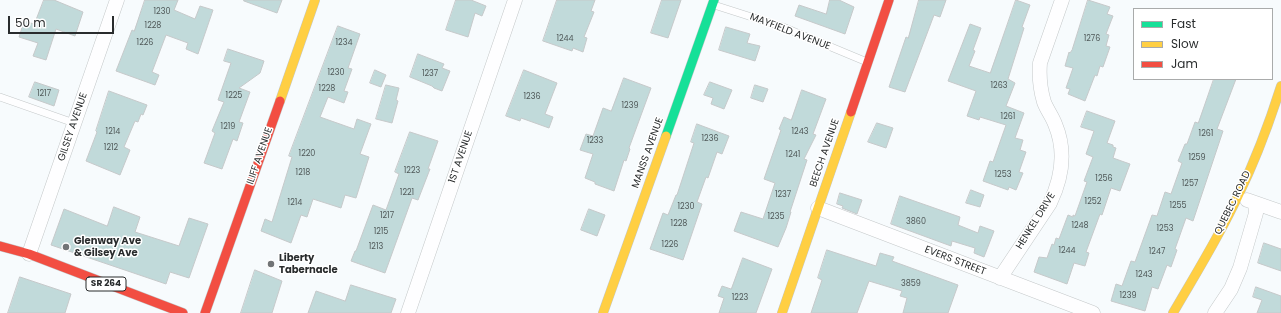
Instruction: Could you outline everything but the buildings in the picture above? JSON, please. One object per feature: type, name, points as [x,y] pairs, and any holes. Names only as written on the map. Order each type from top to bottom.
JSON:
[{"type":"street","name":"GILSEY AVENUE","points":[[29,254],[117,0]]},
{"type":"street","name":"ILIFF AVENUE","points":[[205,313],[316,0]]},
{"type":"street","name":"1ST AVENUE","points":[[408,313],[515,0]]},
{"type":"street","name":"BEECH AVENUE","points":[[782,313],[889,0]]},
{"type":"street","name":"HENKEL DRIVE","points":[[1000,278],[1050,203],[1060,178],[1062,158],[1060,137],[1044,102],[1040,86],[1040,63],[1062,0]]},
{"type":"street","name":"MANSS AVENUE","points":[[603,313],[713,2]]},
{"type":"street","name":"QUEBEC ROAD","points":[[1172,313],[1201,266],[1238,197],[1269,123],[1281,86]]},
{"type":"street","points":[[1238,197],[1281,212]]},
{"type":"street","name":"QUEBEC ROAD","points":[[1215,313],[1231,289],[1240,268],[1256,213],[1255,203]]},
{"type":"street","name":"EVERS STREET","points":[[818,208],[1093,313]]},
{"type":"street","name":"SR 264","points":[[0,246],[29,254],[152,308],[182,313]]},
{"type":"lane","name":"MAYFIELD AVENUE","points":[[713,2],[783,27],[867,62]]},
{"type":"lane","points":[[0,97],[74,123]]},
{"type":"traffic: fast","points":[[666,136],[714,0]]},
{"type":"traffic: slow","points":[[280,101],[315,0]]},
{"type":"traffic: slow","points":[[1173,313],[1231,211],[1261,142],[1281,86]]},
{"type":"traffic: slow","points":[[782,313],[851,112]]},
{"type":"traffic: slow","points":[[603,313],[666,136]]},
{"type":"traffic: jam","points":[[851,112],[889,0]]},
{"type":"traffic: jam","points":[[205,313],[280,101]]},
{"type":"traffic: jam","points":[[0,246],[29,254],[183,313]]},
{"type":"place","name":"Glenway Ave & Gilsey Ave","points":[[66,247]]},
{"type":"place","name":"Liberty Tabernacle","points":[[271,264]]}]
